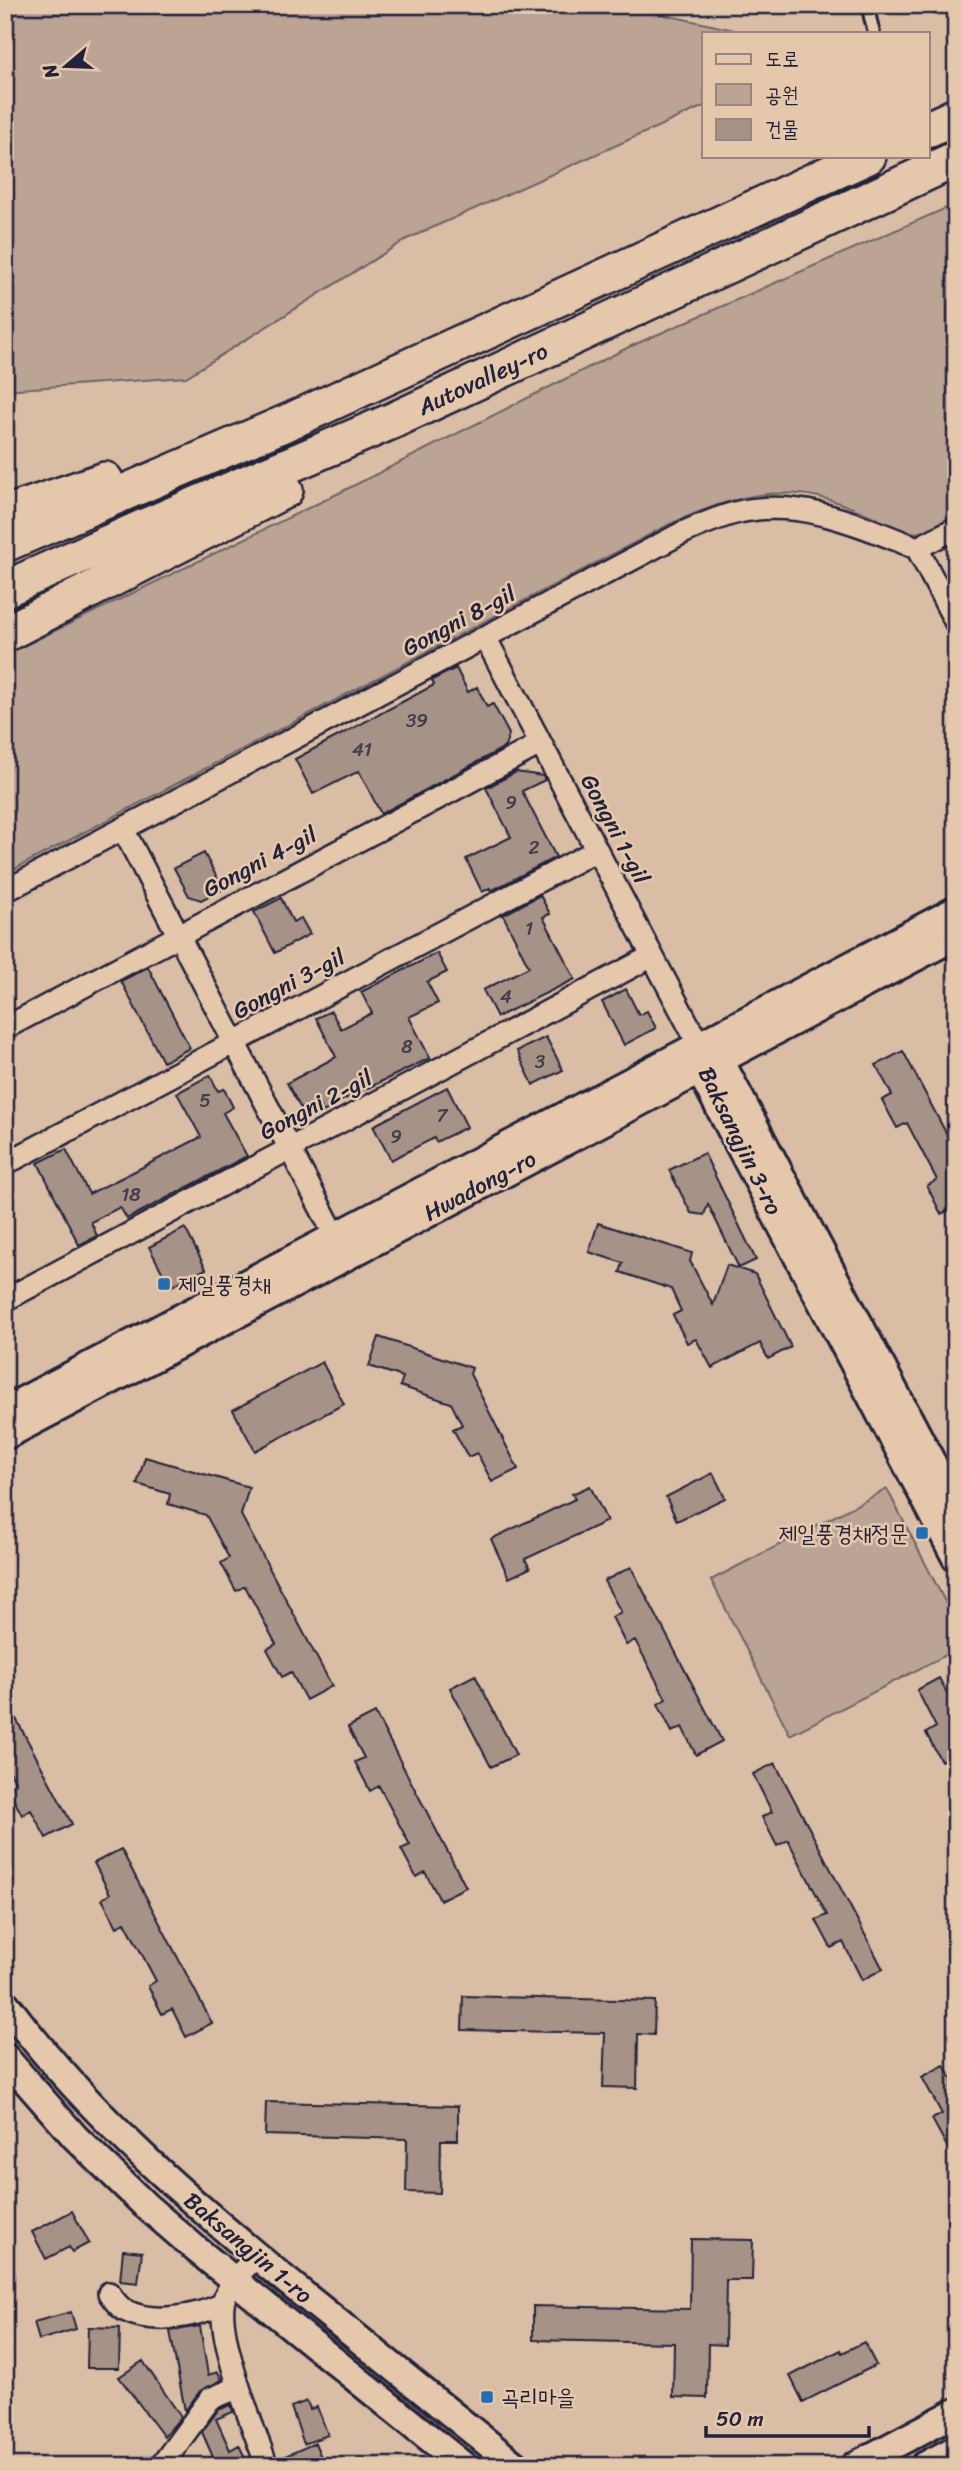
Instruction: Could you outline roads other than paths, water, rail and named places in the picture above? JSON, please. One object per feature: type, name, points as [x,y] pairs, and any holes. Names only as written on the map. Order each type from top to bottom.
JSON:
[{"type":"highway","points":[[930,128],[956,116]]},
{"type":"highway","name":"Autovalley-ro","points":[[5,544],[295,419],[864,158]]},
{"type":"highway","name":"Autovalley-ro","points":[[5,589],[444,397],[956,159]]},
{"type":"highway","points":[[5,634],[288,489],[444,397]]},
{"type":"highway","points":[[5,514],[295,419]]},
{"type":"street","name":"Gongni 8-gil","points":[[5,891],[680,534],[735,513],[774,508],[817,513],[853,523],[917,548]]},
{"type":"street","points":[[956,528],[917,548],[956,624]]},
{"type":"street","name":"Gongni 1-gil","points":[[485,638],[706,1059]]},
{"type":"street","name":"Gongni 4-gil","points":[[5,1028],[540,744]]},
{"type":"street","points":[[123,829],[341,1247]]},
{"type":"street","name":"Gongni 3-gil","points":[[5,1164],[597,850]]},
{"type":"street","name":"Hwadong-ro","points":[[706,1059],[956,911]]},
{"type":"street","name":"Hwadong-ro","points":[[5,1410],[341,1247],[706,1059],[956,936]]},
{"type":"street","name":"Gongni 2-gil","points":[[5,1300],[652,956]]},
{"type":"street","name":"Baksangjin 3-ro","points":[[706,1059],[956,1508]]},
{"type":"street","name":"Baksangjin 3-ro","points":[[706,1059],[956,1558]]},
{"type":"street","name":"Hwadong-ro","points":[[5,1436],[341,1247]]},
{"type":"street","name":"Baksangjin 1-ro","points":[[5,2003],[36,2044],[99,2114],[167,2181],[516,2466]]},
{"type":"street","name":"Baksangjin 1-ro","points":[[5,2057],[95,2157],[145,2205],[464,2466]]},
{"type":"street","points":[[256,2256],[226,2295],[223,2304],[224,2324],[239,2387],[267,2466]]},
{"type":"street","points":[[109,2293],[125,2310],[162,2318],[204,2312],[223,2304]]},
{"type":"street","points":[[161,2466],[210,2399],[239,2387]]},
{"type":"street","points":[[853,2466],[956,2412]]},
{"type":"street","points":[[924,2466],[956,2449]]},
{"type":"lane","points":[[867,5],[874,32]]},
{"type":"place","name":"제일풍경채","points":[[164,1284]]},
{"type":"place","name":"제일풍경채정문","points":[[922,1533]]},
{"type":"place","name":"곡리마을","points":[[487,2397]]}]
